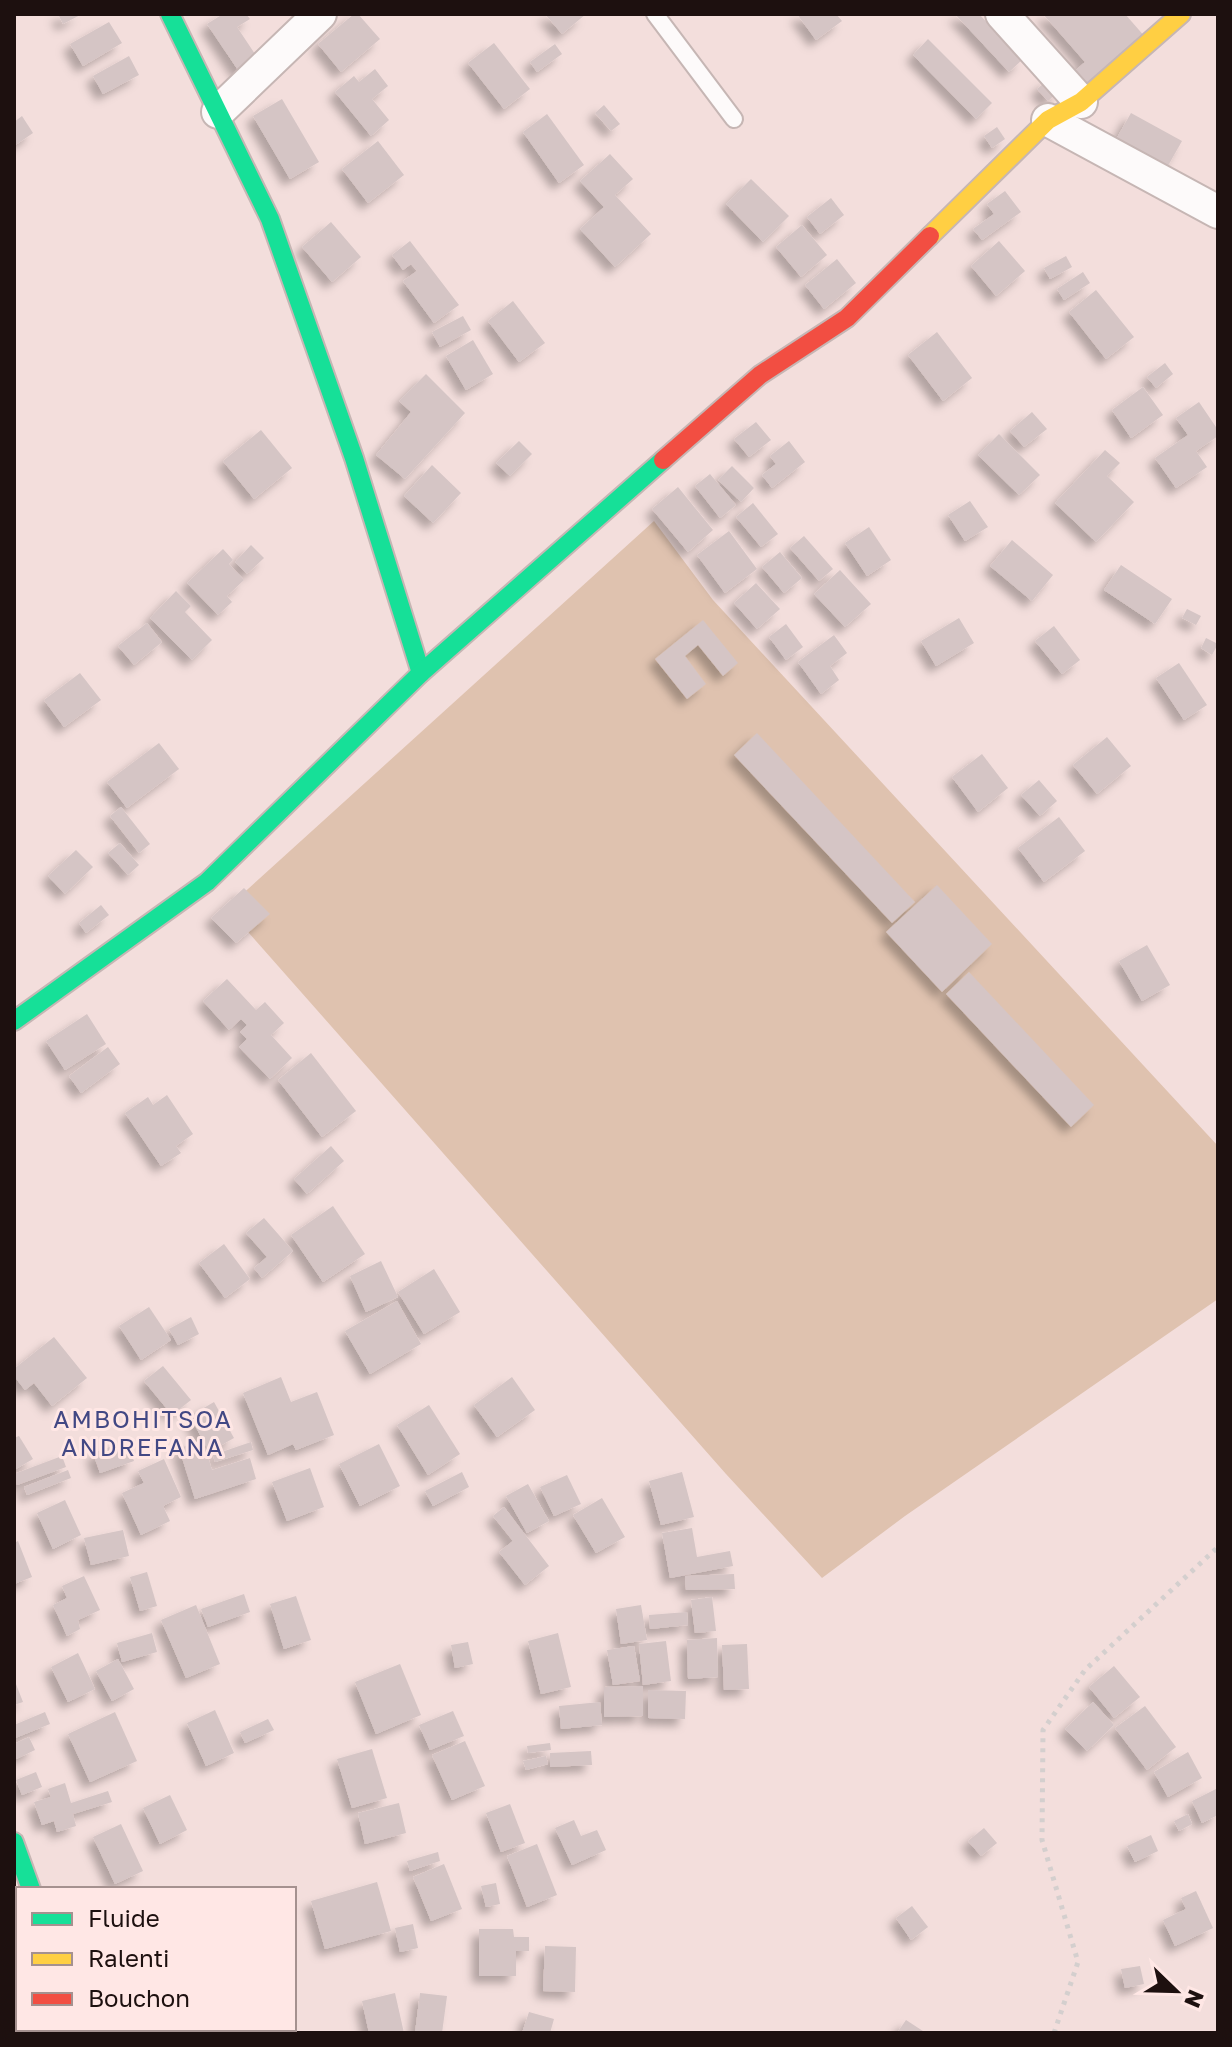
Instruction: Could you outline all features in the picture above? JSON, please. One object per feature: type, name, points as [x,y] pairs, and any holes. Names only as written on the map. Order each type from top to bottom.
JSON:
[{"type":"street","points":[[170,14],[270,219],[354,458],[421,673]]},
{"type":"street","points":[[218,112],[320,14]]},
{"type":"street","points":[[1002,14],[1081,102]]},
{"type":"street","points":[[14,1021],[207,882],[421,673],[760,375],[847,318],[1048,120],[1081,102],[1181,14]]},
{"type":"street","points":[[1048,120],[1218,212]]},
{"type":"street","points":[[14,1842],[30,1887]]},
{"type":"lane","points":[[655,14],[734,119]]},
{"type":"path","points":[[1054,2033],[1078,1962],[1042,1840],[1043,1730],[1085,1670],[1218,1547]]},
{"type":"shaded area","points":[[654,521],[713,600],[1218,1146],[1218,1299],[905,1516],[822,1578],[726,1474],[227,908]]},
{"type":"building","points":[[58,14],[82,14],[63,24]]},
{"type":"building","points":[[223,14],[246,14],[250,19],[237,27],[259,60],[240,73],[207,24]]},
{"type":"building","points":[[358,14],[380,39],[341,72],[318,44]]},
{"type":"building","points":[[545,14],[586,14],[562,34]]},
{"type":"building","points":[[797,14],[836,14],[842,21],[816,40]]},
{"type":"building","points":[[955,14],[979,14],[1022,60],[1009,72]]},
{"type":"building","points":[[1043,14],[1125,14],[1146,38],[1085,92],[1070,75],[1085,62]]},
{"type":"building","points":[[109,22],[122,43],[83,66],[70,44]]},
{"type":"building","points":[[928,39],[992,103],[976,119],[913,55]]},
{"type":"building","points":[[494,43],[530,89],[504,109],[468,63]]},
{"type":"building","points":[[555,44],[562,54],[537,72],[530,62]]},
{"type":"building","points":[[129,56],[139,75],[103,94],[93,76]]},
{"type":"building","points":[[375,69],[388,86],[372,99],[389,120],[371,136],[335,92],[354,76],[359,82]]},
{"type":"building","points":[[1049,79],[1059,91],[1048,101],[1037,89]]},
{"type":"building","points":[[282,99],[319,162],[290,179],[253,116]]},
{"type":"building","points":[[604,105],[620,124],[611,131],[595,113]]},
{"type":"building","points":[[1131,113],[1182,141],[1165,171],[1114,143]]},
{"type":"building","points":[[547,114],[584,165],[559,183],[523,132]]},
{"type":"building","points":[[22,116],[33,133],[14,146],[14,122]]},
{"type":"building","points":[[997,127],[1005,139],[992,148],[984,136]]},
{"type":"building","points":[[378,141],[404,175],[368,203],[342,169]]},
{"type":"building","points":[[610,154],[633,179],[615,195],[651,234],[615,267],[580,229],[604,207],[580,181]]},
{"type":"building","points":[[751,179],[789,216],[763,242],[726,204]]},
{"type":"building","points":[[1005,191],[1021,212],[982,240],[973,229],[994,214],[987,204]]},
{"type":"building","points":[[831,198],[844,215],[820,234],[807,217]]},
{"type":"building","points":[[331,222],[361,257],[332,282],[302,247]]},
{"type":"building","points":[[802,225],[827,255],[801,277],[776,247]]},
{"type":"building","points":[[410,241],[459,305],[434,323],[403,281],[417,271],[411,264],[403,270],[392,255]]},
{"type":"building","points":[[999,241],[1025,271],[996,296],[971,266]]},
{"type":"building","points":[[1066,256],[1072,267],[1050,279],[1044,268]]},
{"type":"building","points":[[837,259],[856,283],[824,309],[805,285]]},
{"type":"building","points":[[1083,272],[1090,283],[1064,300],[1057,289]]},
{"type":"building","points":[[1096,290],[1134,337],[1106,359],[1069,312]]},
{"type":"building","points":[[513,301],[545,343],[519,362],[488,321]]},
{"type":"building","points":[[463,316],[471,330],[440,347],[432,332]]},
{"type":"building","points":[[937,332],[972,378],[943,401],[908,355]]},
{"type":"building","points":[[473,340],[493,374],[466,390],[446,356]]},
{"type":"building","points":[[1165,363],[1173,374],[1156,388],[1147,377]]},
{"type":"building","points":[[426,374],[465,413],[405,479],[376,455],[411,412],[399,401]]},
{"type":"building","points":[[1143,387],[1163,415],[1131,438],[1112,410]]},
{"type":"building","points":[[1199,402],[1218,430],[1218,436],[1196,451],[1207,467],[1176,488],[1155,458],[1188,435],[1176,418]]},
{"type":"building","points":[[1032,412],[1047,429],[1024,447],[1010,431]]},
{"type":"building","points":[[756,422],[771,440],[749,457],[734,439]]},
{"type":"building","points":[[261,430],[292,468],[254,499],[223,461]]},
{"type":"building","points":[[999,434],[1040,475],[1019,495],[978,455]]},
{"type":"building","points":[[519,441],[532,454],[510,476],[496,463]]},
{"type":"building","points":[[789,441],[805,462],[772,488],[762,475],[776,464],[770,456]]},
{"type":"building","points":[[1105,450],[1120,463],[1107,476],[1134,502],[1096,542],[1055,503]]},
{"type":"building","points":[[432,465],[461,493],[433,523],[404,496]]},
{"type":"building","points":[[732,466],[754,488],[741,502],[718,480]]},
{"type":"building","points":[[710,474],[736,505],[720,518],[695,486]]},
{"type":"building","points":[[678,487],[713,530],[688,552],[652,509]]},
{"type":"building","points":[[970,501],[988,527],[965,541],[948,515]]},
{"type":"building","points":[[753,503],[778,534],[761,547],[736,517]]},
{"type":"building","points":[[869,527],[891,560],[867,576],[845,543]]},
{"type":"building","points":[[729,531],[757,569],[725,593],[697,555]]},
{"type":"building","points":[[804,536],[833,569],[819,581],[790,548]]},
{"type":"building","points":[[1012,540],[1053,575],[1032,601],[990,566]]},
{"type":"building","points":[[251,545],[264,558],[247,574],[235,562]]},
{"type":"building","points":[[223,549],[233,560],[229,564],[244,580],[227,596],[232,602],[218,615],[187,583]]},
{"type":"building","points":[[780,552],[802,578],[784,593],[762,567]]},
{"type":"building","points":[[1121,565],[1172,599],[1155,624],[1104,590]]},
{"type":"building","points":[[840,570],[871,604],[845,627],[814,594]]},
{"type":"building","points":[[756,583],[780,609],[757,629],[734,603]]},
{"type":"building","points":[[176,591],[191,606],[185,612],[212,640],[192,660],[150,618]]},
{"type":"building","points":[[1187,609],[1201,616],[1196,625],[1182,618]]},
{"type":"building","points":[[959,618],[974,643],[936,666],[921,641]]},
{"type":"building","points":[[703,620],[738,663],[723,676],[698,645],[685,656],[706,684],[687,699],[655,659]]},
{"type":"building","points":[[147,623],[162,642],[134,665],[118,646]]},
{"type":"building","points":[[786,624],[803,647],[786,660],[769,637]]},
{"type":"building","points":[[1054,626],[1080,660],[1062,674],[1035,641]]},
{"type":"building","points":[[834,635],[847,653],[830,666],[839,680],[821,694],[798,662]]},
{"type":"building","points":[[1206,638],[1218,644],[1212,655],[1201,648]]},
{"type":"building","points":[[1179,663],[1207,705],[1184,720],[1156,678]]},
{"type":"building","points":[[80,673],[101,700],[64,727],[44,700]]},
{"type":"building","points":[[757,733],[915,902],[892,923],[734,755]]},
{"type":"building","points":[[1107,737],[1131,766],[1097,794],[1073,765]]},
{"type":"building","points":[[159,743],[179,769],[127,808],[107,782]]},
{"type":"building","points":[[982,754],[1008,788],[978,812],[952,777]]},
{"type":"building","points":[[1039,780],[1057,801],[1040,816],[1021,795]]},
{"type":"building","points":[[121,807],[150,844],[139,853],[110,816]]},
{"type":"building","points":[[1059,817],[1085,851],[1044,882],[1018,848]]},
{"type":"building","points":[[120,843],[139,865],[128,875],[108,853]]},
{"type":"building","points":[[76,850],[93,867],[65,894],[48,876]]},
{"type":"building","points":[[937,885],[992,944],[942,992],[886,932]]},
{"type":"building","points":[[244,888],[270,914],[236,943],[211,918]]},
{"type":"building","points":[[101,905],[109,915],[86,933],[79,923]]},
{"type":"building","points":[[1147,945],[1170,985],[1142,1001],[1119,961]]},
{"type":"building","points":[[969,972],[1094,1105],[1071,1127],[946,994]]},
{"type":"building","points":[[227,979],[256,1010],[265,1002],[284,1023],[271,1035],[292,1058],[270,1079],[239,1047],[247,1039],[240,1032],[247,1025],[241,1019],[229,1030],[203,1001]]},
{"type":"building","points":[[87,1014],[106,1044],[65,1070],[46,1041]]},
{"type":"building","points":[[108,1047],[120,1064],[81,1093],[69,1076]]},
{"type":"building","points":[[311,1053],[356,1111],[322,1137],[278,1080]]},
{"type":"building","points":[[167,1095],[193,1134],[176,1146],[181,1153],[161,1166],[125,1113],[148,1097],[153,1105]]},
{"type":"building","points":[[331,1146],[344,1161],[307,1194],[294,1179]]},
{"type":"building","points":[[333,1206],[365,1254],[323,1282],[291,1235]]},
{"type":"building","points":[[264,1218],[293,1251],[262,1278],[254,1268],[267,1257],[246,1233]]},
{"type":"building","points":[[224,1244],[250,1279],[225,1298],[199,1263]]},
{"type":"building","points":[[381,1261],[398,1297],[366,1312],[350,1276]]},
{"type":"building","points":[[434,1269],[460,1312],[424,1334],[398,1292]]},
{"type":"building","points":[[397,1301],[421,1344],[370,1374],[345,1331]]},
{"type":"building","points":[[149,1307],[171,1340],[141,1360],[119,1326]]},
{"type":"building","points":[[191,1317],[199,1334],[178,1345],[169,1329]]},
{"type":"building","points":[[54,1337],[87,1378],[52,1406],[34,1383],[25,1390],[14,1376],[14,1369]]},
{"type":"building","points":[[163,1366],[191,1400],[172,1415],[144,1381]]},
{"type":"building","points":[[281,1377],[291,1402],[317,1392],[334,1435],[296,1450],[293,1444],[268,1455],[243,1393]]},
{"type":"building","points":[[512,1377],[535,1410],[497,1437],[474,1405]]},
{"type":"building","points":[[214,1402],[234,1438],[209,1452],[190,1416]]},
{"type":"building","points":[[429,1405],[460,1454],[428,1475],[397,1425]]},
{"type":"building","points":[[19,1436],[33,1459],[14,1470],[14,1438]]},
{"type":"building","points":[[126,1441],[134,1461],[100,1473],[93,1453]]},
{"type":"building","points":[[203,1441],[212,1470],[250,1458],[256,1479],[195,1499],[179,1448]]},
{"type":"building","points":[[251,1442],[253,1450],[215,1462],[213,1455]]},
{"type":"building","points":[[379,1444],[400,1486],[360,1506],[339,1464]]},
{"type":"building","points":[[62,1456],[66,1467],[17,1485],[14,1474]]},
{"type":"building","points":[[164,1459],[181,1497],[163,1506],[170,1521],[141,1535],[122,1493],[144,1483],[138,1471]]},
{"type":"building","points":[[310,1468],[324,1507],[287,1521],[272,1482]]},
{"type":"building","points":[[68,1470],[71,1478],[27,1495],[24,1487]]},
{"type":"building","points":[[462,1472],[469,1487],[433,1506],[425,1491]]},
{"type":"building","points":[[682,1472],[694,1517],[661,1525],[649,1481]]},
{"type":"building","points":[[567,1475],[581,1504],[554,1516],[540,1487]]},
{"type":"building","points":[[528,1484],[549,1521],[527,1533],[506,1496]]},
{"type":"building","points":[[602,1498],[625,1537],[596,1553],[573,1515]]},
{"type":"building","points":[[65,1500],[81,1535],[53,1549],[37,1513]]},
{"type":"building","points":[[504,1507],[549,1566],[525,1585],[499,1552],[513,1541],[493,1516]]},
{"type":"building","points":[[692,1528],[697,1557],[730,1551],[733,1566],[670,1578],[662,1533]]},
{"type":"building","points":[[123,1530],[129,1556],[91,1565],[84,1538]]},
{"type":"building","points":[[18,1541],[32,1577],[14,1584],[14,1543]]},
{"type":"building","points":[[147,1572],[157,1606],[140,1611],[130,1577]]},
{"type":"building","points":[[734,1574],[735,1589],[686,1590],[685,1576]]},
{"type":"building","points":[[84,1576],[100,1610],[78,1620],[80,1629],[67,1636],[53,1605],[67,1598],[62,1586]]},
{"type":"building","points":[[244,1594],[250,1612],[208,1627],[201,1609]]},
{"type":"building","points":[[296,1596],[311,1640],[284,1649],[270,1604]]},
{"type":"building","points":[[712,1597],[716,1631],[695,1633],[691,1600]]},
{"type":"building","points":[[196,1605],[220,1664],[186,1678],[161,1620]]},
{"type":"building","points":[[641,1605],[647,1640],[621,1644],[616,1609]]},
{"type":"building","points":[[687,1612],[688,1625],[650,1629],[649,1615]]},
{"type":"building","points":[[152,1633],[157,1652],[122,1662],[117,1643]]},
{"type":"building","points":[[558,1633],[571,1687],[541,1694],[528,1641]]},
{"type":"building","points":[[717,1638],[718,1677],[688,1679],[687,1640]]},
{"type":"building","points":[[666,1641],[671,1681],[643,1685],[639,1644]]},
{"type":"building","points":[[468,1642],[473,1664],[455,1668],[451,1645]]},
{"type":"building","points":[[747,1644],[749,1689],[724,1690],[722,1645]]},
{"type":"building","points":[[634,1646],[640,1681],[613,1685],[607,1650]]},
{"type":"building","points":[[78,1653],[95,1689],[68,1702],[51,1667]]},
{"type":"building","points":[[118,1659],[134,1689],[112,1701],[96,1671]]},
{"type":"building","points":[[400,1664],[421,1715],[376,1734],[355,1682]]},
{"type":"building","points":[[1114,1666],[1140,1697],[1114,1718],[1089,1687]]},
{"type":"building","points":[[14,1679],[23,1702],[14,1705]]},
{"type":"building","points":[[643,1686],[643,1716],[604,1717],[604,1687]]},
{"type":"building","points":[[648,1690],[686,1691],[685,1719],[648,1718]]},
{"type":"building","points":[[600,1702],[602,1725],[561,1729],[559,1706]]},
{"type":"building","points":[[1093,1702],[1114,1725],[1087,1751],[1065,1729]]},
{"type":"building","points":[[1145,1706],[1176,1747],[1147,1770],[1115,1728]]},
{"type":"building","points":[[215,1710],[234,1753],[206,1766],[187,1723]]},
{"type":"building","points":[[453,1711],[464,1736],[430,1750],[419,1725]]},
{"type":"building","points":[[45,1712],[50,1724],[15,1738],[14,1725]]},
{"type":"building","points":[[115,1712],[137,1761],[90,1782],[68,1734]]},
{"type":"building","points":[[268,1719],[274,1730],[245,1743],[240,1732]]},
{"type":"building","points":[[29,1737],[35,1750],[14,1760],[14,1744]]},
{"type":"building","points":[[465,1741],[485,1786],[452,1800],[432,1755]]},
{"type":"building","points":[[550,1743],[551,1750],[528,1753],[527,1746]]},
{"type":"building","points":[[372,1749],[387,1798],[352,1808],[337,1759]]},
{"type":"building","points":[[591,1751],[592,1765],[550,1767],[550,1753]]},
{"type":"building","points":[[1188,1752],[1202,1778],[1168,1797],[1154,1772]]},
{"type":"building","points":[[546,1756],[548,1764],[526,1770],[523,1761]]},
{"type":"building","points":[[36,1772],[42,1787],[22,1795],[16,1780]]},
{"type":"building","points":[[65,1783],[71,1803],[108,1791],[112,1802],[73,1814],[76,1826],[57,1832],[54,1821],[42,1825],[34,1802],[51,1797],[48,1789]]},
{"type":"building","points":[[1218,1788],[1218,1815],[1202,1823],[1192,1801]]},
{"type":"building","points":[[170,1795],[187,1830],[160,1844],[143,1808]]},
{"type":"building","points":[[399,1803],[406,1833],[365,1844],[358,1813]]},
{"type":"building","points":[[510,1804],[525,1843],[501,1852],[486,1813]]},
{"type":"building","points":[[1188,1814],[1192,1824],[1179,1831],[1174,1821]]},
{"type":"building","points":[[574,1820],[581,1836],[597,1830],[606,1850],[572,1865],[555,1828]]},
{"type":"building","points":[[121,1824],[143,1871],[115,1884],[93,1837]]},
{"type":"building","points":[[984,1828],[997,1843],[981,1856],[968,1841]]},
{"type":"building","points":[[1151,1835],[1158,1851],[1135,1862],[1127,1846]]},
{"type":"building","points":[[537,1844],[557,1895],[527,1907],[507,1856]]},
{"type":"building","points":[[438,1852],[440,1861],[410,1871],[407,1861]]},
{"type":"building","points":[[444,1864],[462,1909],[431,1921],[413,1877]]},
{"type":"building","points":[[377,1882],[391,1931],[325,1949],[311,1901]]},
{"type":"building","points":[[496,1883],[500,1904],[486,1907],[481,1886]]},
{"type":"building","points":[[1196,1891],[1213,1928],[1175,1946],[1163,1920],[1186,1909],[1181,1898]]},
{"type":"building","points":[[912,1906],[928,1927],[911,1940],[896,1918]]},
{"type":"building","points":[[413,1924],[418,1948],[400,1952],[395,1928]]},
{"type":"building","points":[[479,1929],[513,1929],[514,1937],[529,1937],[529,1951],[516,1951],[516,1976],[479,1976]]},
{"type":"building","points":[[545,1946],[576,1947],[575,1992],[543,1991]]},
{"type":"building","points":[[1140,1966],[1144,1984],[1125,1988],[1121,1969]]},
{"type":"building","points":[[395,1993],[404,2033],[369,2033],[362,2001]]},
{"type":"building","points":[[420,1993],[447,1996],[442,2033],[415,2033]]},
{"type":"building","points":[[529,2012],[554,2019],[550,2033],[522,2033]]},
{"type":"building","points":[[906,2020],[926,2033],[897,2033]]},
{"type":"traffic: fast","points":[[170,14],[270,219],[354,458],[421,673]]},
{"type":"traffic: fast","points":[[14,1021],[207,882],[421,673],[663,460]]},
{"type":"traffic: fast","points":[[14,1842],[30,1887]]},
{"type":"traffic: slow","points":[[930,236],[1048,120],[1081,102],[1181,14]]},
{"type":"traffic: jam","points":[[663,460],[760,375],[847,318],[930,236]]},
{"type":"district","name":"AMBOHITSOA ANDREFANA","points":[[143,1432]]}]
